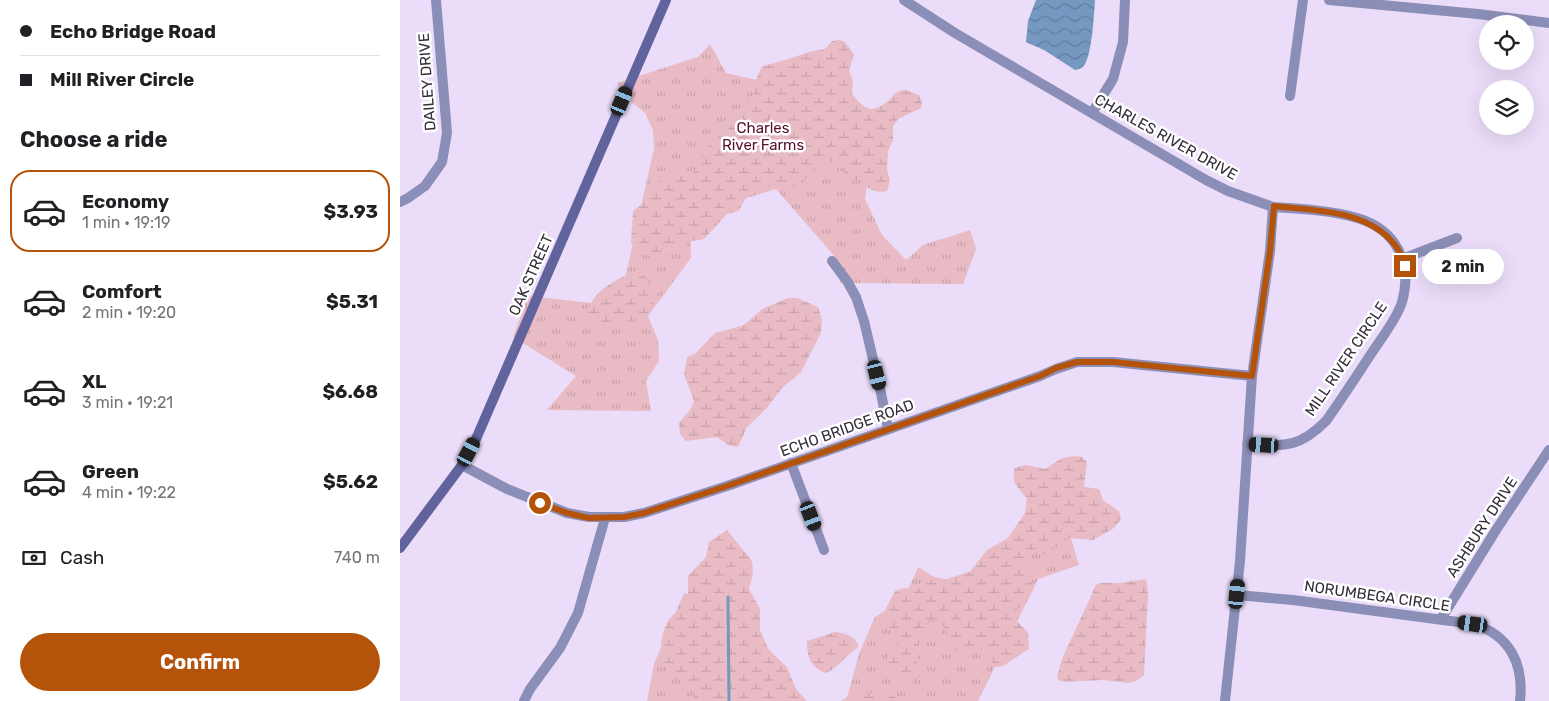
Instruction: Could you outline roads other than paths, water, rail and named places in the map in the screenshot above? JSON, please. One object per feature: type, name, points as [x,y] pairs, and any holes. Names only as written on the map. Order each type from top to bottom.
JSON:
[{"type":"main road","name":"OAK STREET","points":[[400,548],[462,465],[476,439],[666,0]]},
{"type":"street","name":"DAILEY DRIVE","points":[[400,202],[425,186],[442,162],[447,133],[436,0]]},
{"type":"street","name":"CHARLES RIVER DRIVE","points":[[904,0],[955,33],[1206,180],[1228,191],[1274,206]]},
{"type":"street","points":[[1092,113],[1113,78],[1123,42],[1125,0]]},
{"type":"street","points":[[1290,96],[1303,0]]},
{"type":"street","points":[[1329,0],[1478,14],[1549,23]]},
{"type":"street","points":[[1225,701],[1237,594],[1252,376],[1270,251],[1274,206]]},
{"type":"street","name":"MILL RIVER CIRCLE","points":[[1246,444],[1282,446],[1295,443],[1315,432],[1326,421],[1386,332],[1402,303],[1405,266],[1397,246],[1388,236],[1367,222],[1356,218],[1274,206]]},
{"type":"street","points":[[1402,259],[1457,238]]},
{"type":"street","points":[[832,261],[856,297],[882,393],[888,429]]},
{"type":"street","name":"ECHO BRIDGE ROAD","points":[[462,465],[507,489],[540,503],[567,513],[589,518],[605,518],[644,513],[727,486],[1077,362],[1130,363],[1252,376]]},
{"type":"street","name":"ASHBURY DRIVE","points":[[1441,620],[1496,530],[1549,450]]},
{"type":"street","points":[[791,464],[824,550]]},
{"type":"street","points":[[524,701],[530,689],[560,648],[578,613],[605,518]]},
{"type":"street","name":"NORUMBEGA CIRCLE","points":[[1237,594],[1483,626],[1503,640],[1512,651],[1520,676],[1520,701]]},
{"type":"water","points":[[1036,0],[1095,0],[1089,51],[1082,68],[1075,70],[1044,50],[1026,42],[1028,21]]},
{"type":"waterway","points":[[728,597],[729,701]]},
{"type":"park label","name":"Charles River Farms","points":[[763,136]]}]
